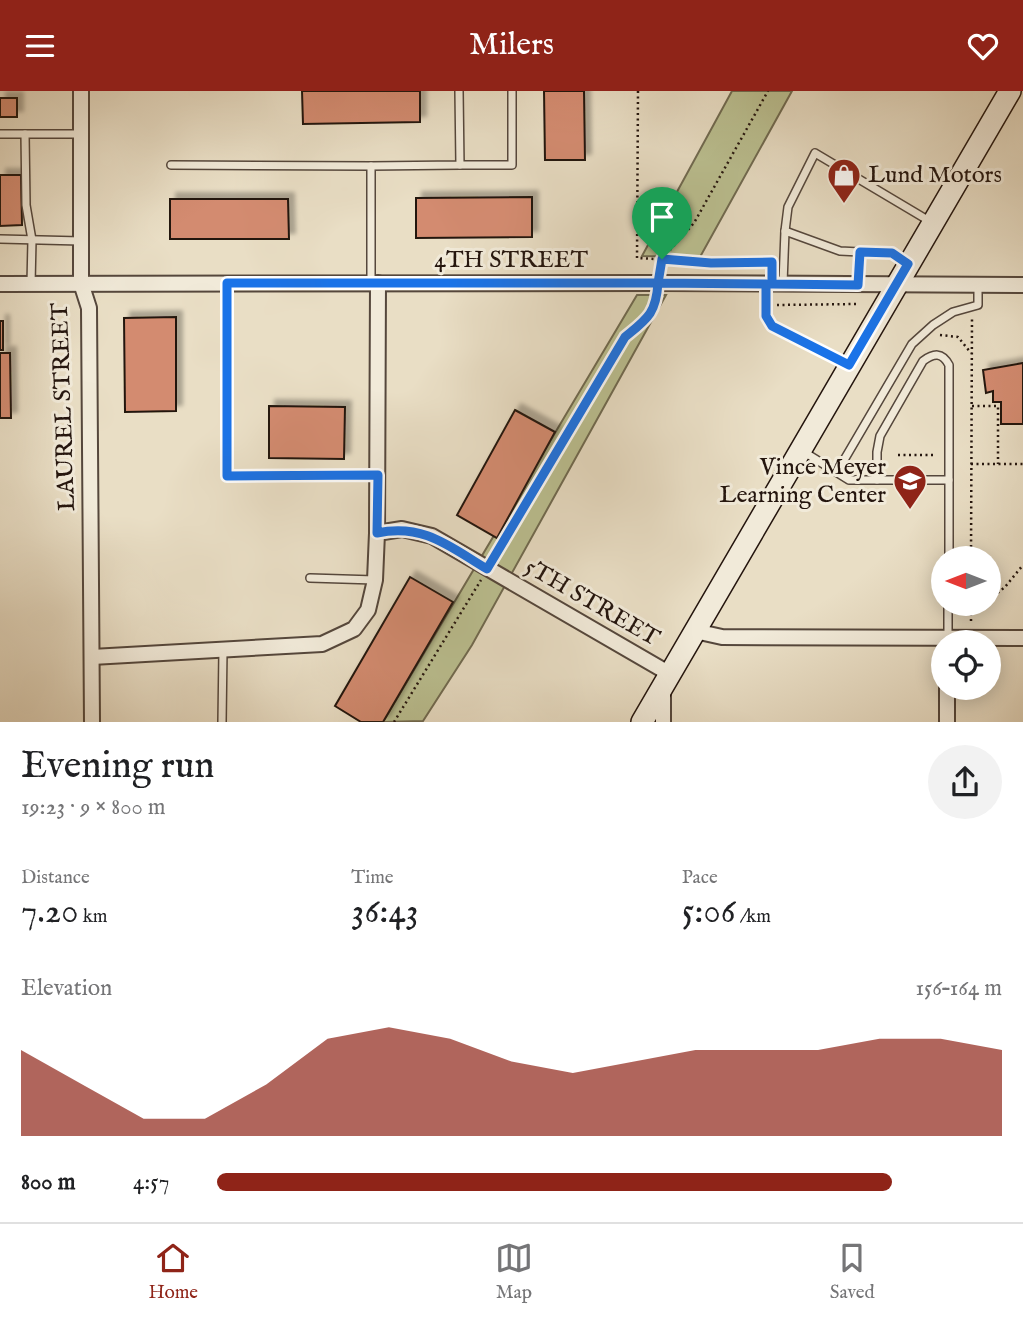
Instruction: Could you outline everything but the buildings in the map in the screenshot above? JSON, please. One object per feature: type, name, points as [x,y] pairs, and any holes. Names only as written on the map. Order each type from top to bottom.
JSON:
[{"type":"main road","points":[[642,722],[1010,91]]},
{"type":"street","name":"LAUREL STREET","points":[[81,91],[81,283],[89,309],[92,722]]},
{"type":"street","points":[[92,657],[322,644],[354,629],[368,610],[375,580],[378,475],[374,283]]},
{"type":"street","name":"4TH STREET","points":[[0,284],[1023,285]]},
{"type":"street","name":"5TH STREET","points":[[377,533],[402,529],[432,535],[666,680]]},
{"type":"street","name":"5TH STREET","points":[[695,631],[722,637],[931,640]]},
{"type":"street","name":"5TH STREET","points":[[1001,638],[1023,638]]},
{"type":"street","points":[[663,722],[666,680]]},
{"type":"street","points":[[947,700],[947,722]]},
{"type":"lane","points":[[459,91],[460,165]]},
{"type":"lane","points":[[171,165],[512,165],[512,91]]},
{"type":"lane","points":[[0,134],[80,134]]},
{"type":"lane","points":[[25,134],[26,205],[32,240],[31,283]]},
{"type":"lane","points":[[849,365],[772,326],[766,316],[788,208],[815,153],[933,223]]},
{"type":"lane","points":[[371,166],[374,283]]},
{"type":"lane","points":[[785,231],[839,251],[892,253],[908,264]]},
{"type":"lane","points":[[0,239],[81,241]]},
{"type":"lane","points":[[858,285],[860,252]]},
{"type":"lane","points":[[227,283],[227,476],[378,475]]},
{"type":"lane","points":[[836,472],[912,344],[953,311],[978,305],[978,285]]},
{"type":"lane","points":[[877,480],[880,436],[923,361],[931,355],[940,355],[948,365],[949,546]]},
{"type":"lane","points":[[801,450],[849,480],[949,480]]},
{"type":"lane","points":[[310,578],[375,580]]},
{"type":"lane","points":[[222,722],[223,649]]},
{"type":"path","points":[[638,91],[637,258],[711,263],[772,262],[772,305],[858,304]]},
{"type":"path","points":[[394,722],[625,337],[648,318],[657,303],[662,259],[694,223],[768,91]]},
{"type":"path","points":[[971,546],[972,314]]},
{"type":"path","points":[[933,335],[947,334],[958,337],[972,354]]},
{"type":"path","points":[[972,405],[998,404],[998,464]]},
{"type":"path","points":[[898,455],[949,455]]},
{"type":"path","points":[[971,464],[1023,464]]},
{"type":"path","points":[[1001,590],[1023,565]]},
{"type":"green space","points":[[732,91],[792,91],[700,257],[642,256]]},
{"type":"green space","points":[[637,295],[666,295],[472,645],[423,721],[383,722]]},
{"type":"place","name":"Lund Motors","points":[[844,205]]},
{"type":"place","name":"Vince Meyer Learning Center","points":[[910,511]]},
{"type":"route","points":[[662,259],[658,283],[227,283],[227,476],[378,475],[377,533],[402,529],[432,535],[487,569],[625,337],[648,318],[657,303],[658,283],[766,284],[766,316],[772,326],[849,365],[908,264],[892,253],[860,252],[858,285],[772,284],[772,262],[711,263],[662,259]]}]
